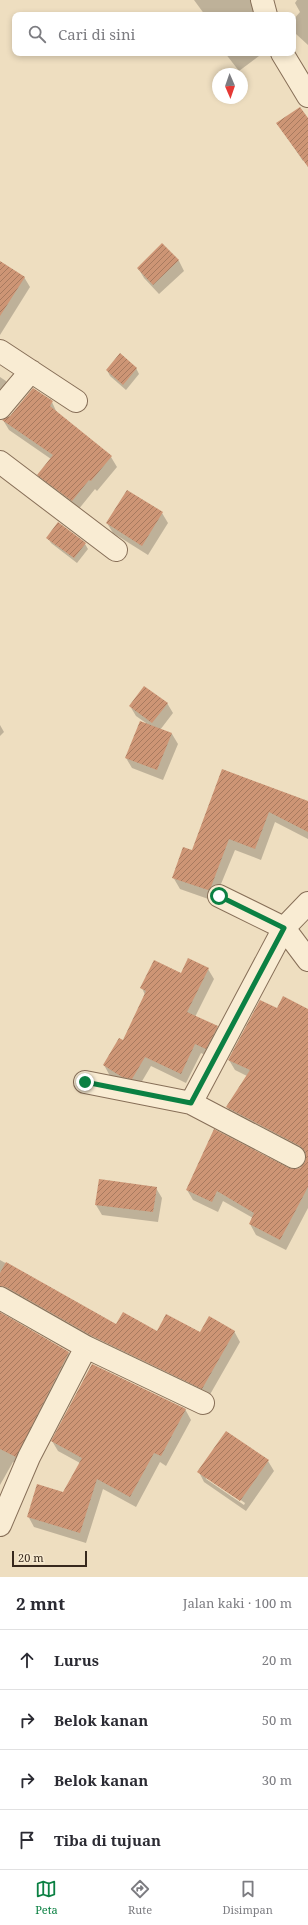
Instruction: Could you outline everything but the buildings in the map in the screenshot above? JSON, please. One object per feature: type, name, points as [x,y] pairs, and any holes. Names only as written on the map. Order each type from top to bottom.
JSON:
[{"type":"street","points":[[262,0],[265,12]]},
{"type":"street","points":[[284,56],[308,96]]},
{"type":"street","points":[[0,351],[76,401]]},
{"type":"street","points":[[0,408],[31,371]]},
{"type":"street","points":[[0,462],[116,550]]},
{"type":"street","points":[[219,896],[284,928],[308,960]]},
{"type":"street","points":[[191,1103],[284,928],[308,903]]},
{"type":"street","points":[[85,1082],[191,1103],[294,1157]]},
{"type":"street","points":[[0,1298],[86,1347],[203,1403]]},
{"type":"street","points":[[0,1525],[29,1457],[86,1347]]},
{"type":"route","points":[[85,1082],[191,1103],[284,928],[219,896]]}]
